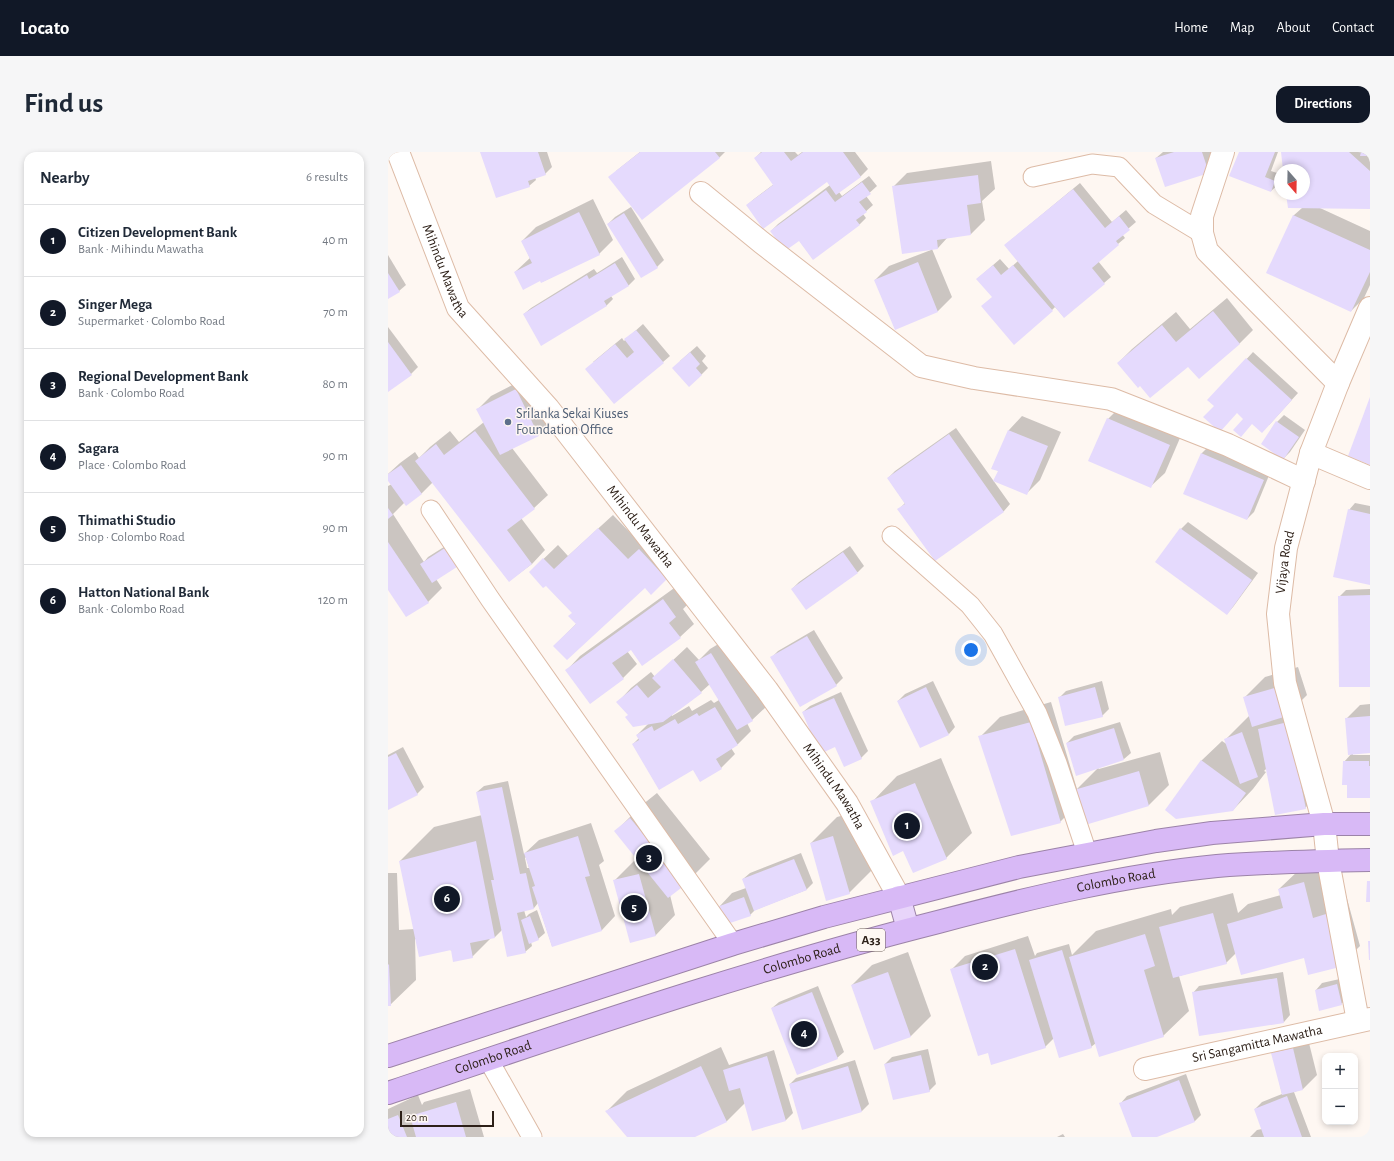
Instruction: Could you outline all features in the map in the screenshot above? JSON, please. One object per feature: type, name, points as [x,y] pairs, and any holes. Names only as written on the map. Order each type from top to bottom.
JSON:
[{"type":"highway","name":"A33","points":[[388,1056],[733,944],[899,897],[1019,867],[1087,853],[1212,833],[1324,824],[1370,824]]},
{"type":"highway","name":"Colombo Road","points":[[388,1093],[488,1058],[743,976],[908,930],[1025,900],[1098,884],[1216,866],[1328,860],[1370,860]]},
{"type":"main road","points":[[899,897],[908,930]]},
{"type":"street","name":"Mihindu Mawatha","points":[[398,152],[458,308],[548,408],[767,690],[847,803],[899,897]]},
{"type":"street","points":[[1223,152],[1202,216],[1202,233],[1207,251],[1338,383]]},
{"type":"street","points":[[701,193],[761,242],[921,366],[974,378],[1111,399],[1228,445],[1304,481]]},
{"type":"street","name":"Vijaya Road","points":[[1364,1020],[1328,860],[1324,824],[1285,683],[1278,614],[1286,548],[1311,453],[1338,383],[1370,308]]},
{"type":"street","points":[[1311,453],[1370,478]]},
{"type":"street","name":"Sri Sangamitta Mawatha","points":[[1145,1069],[1364,1020]]},
{"type":"lane","points":[[1033,177],[1092,164],[1119,167],[1154,204],[1202,233]]},
{"type":"lane","points":[[431,510],[495,606],[733,944]]},
{"type":"lane","points":[[892,536],[970,604],[993,634],[1037,713],[1057,763],[1087,853]]},
{"type":"lane","points":[[488,1058],[532,1137]]},
{"type":"building","points":[[480,152],[538,152],[546,175],[528,181],[530,187],[496,198]]},
{"type":"building","points":[[640,152],[715,152],[720,158],[642,220],[608,177]]},
{"type":"building","points":[[762,152],[784,152],[791,161],[803,152],[843,152],[861,177],[836,195],[827,182],[763,229],[746,205],[773,185],[754,158]]},
{"type":"building","points":[[1174,152],[1202,152],[1209,173],[1165,187],[1155,158]]},
{"type":"building","points":[[1239,152],[1275,152],[1265,177],[1274,181],[1271,192],[1229,176]]},
{"type":"building","points":[[1281,152],[1349,152],[1370,171],[1370,209],[1288,208],[1287,200],[1310,200],[1310,164],[1282,164]]},
{"type":"building","points":[[1361,152],[1370,152],[1370,156],[1360,156]]},
{"type":"building","points":[[978,175],[981,203],[967,205],[971,235],[937,240],[938,249],[902,254],[892,186]]},
{"type":"building","points":[[862,182],[871,194],[859,202],[867,212],[856,220],[860,225],[813,260],[799,241],[785,251],[770,231],[826,190],[835,202]]},
{"type":"building","points":[[1073,189],[1105,228],[1119,216],[1130,230],[1116,241],[1119,245],[1092,268],[1105,284],[1064,318],[1004,245]]},
{"type":"building","points":[[579,212],[600,255],[523,290],[514,272],[532,263],[521,241]]},
{"type":"building","points":[[624,213],[658,268],[641,278],[607,224]]},
{"type":"building","points":[[1293,215],[1370,250],[1370,272],[1351,312],[1266,273]]},
{"type":"building","points":[[918,262],[938,312],[895,330],[874,280]]},
{"type":"building","points":[[615,263],[629,286],[604,301],[607,306],[541,346],[523,314],[587,275],[589,279]]},
{"type":"building","points":[[993,265],[1001,275],[1013,265],[1053,311],[1014,345],[981,306],[992,297],[976,279]]},
{"type":"building","points":[[388,273],[400,292],[388,299]]},
{"type":"building","points":[[1213,311],[1240,344],[1199,379],[1188,367],[1150,398],[1140,386],[1138,388],[1117,363],[1162,325],[1176,342]]},
{"type":"building","points":[[636,330],[664,363],[614,404],[585,369],[615,344],[627,358],[634,352],[624,339]]},
{"type":"building","points":[[388,342],[412,375],[388,392]]},
{"type":"building","points":[[690,352],[700,364],[696,368],[702,375],[689,387],[672,368]]},
{"type":"building","points":[[1246,358],[1292,400],[1262,433],[1252,424],[1241,437],[1233,430],[1243,419],[1237,413],[1220,432],[1203,417],[1214,406],[1207,400]]},
{"type":"building","name":"Srilanka Sekai Kiuses Foundation Office","points":[[516,389],[539,436],[500,455],[476,409]]},
{"type":"building","points":[[1370,397],[1370,465],[1348,456]]},
{"type":"building","points":[[1107,418],[1170,445],[1151,488],[1088,461]]},
{"type":"building","points":[[1276,421],[1299,437],[1283,460],[1261,444]]},
{"type":"building","points":[[1008,430],[1048,446],[1027,495],[993,481],[998,471],[991,469]]},
{"type":"building","points":[[475,431],[535,509],[507,530],[532,564],[509,582],[415,461],[436,444],[444,455]]},
{"type":"building","points":[[949,434],[1004,512],[935,561],[897,509],[905,504],[887,478]]},
{"type":"building","points":[[1201,453],[1264,480],[1247,520],[1183,494]]},
{"type":"building","points":[[401,465],[422,494],[406,506],[388,481],[388,474]]},
{"type":"building","points":[[388,508],[393,515],[388,519]]},
{"type":"building","points":[[1348,509],[1370,514],[1370,585],[1333,577]]},
{"type":"building","points":[[598,528],[628,559],[639,549],[667,579],[651,595],[645,588],[567,660],[553,646],[576,624],[568,616],[572,613],[546,586],[543,588],[529,572],[543,558],[554,569]]},
{"type":"building","points":[[1180,528],[1252,580],[1227,615],[1155,562]]},
{"type":"building","points":[[388,542],[429,603],[406,617],[388,590]]},
{"type":"building","points":[[448,546],[460,565],[432,583],[420,564]]},
{"type":"building","points":[[843,552],[858,573],[806,610],[791,589]]},
{"type":"building","points":[[1370,595],[1370,687],[1339,687],[1338,596]]},
{"type":"building","points":[[663,599],[676,617],[669,623],[681,638],[642,666],[631,650],[612,663],[624,679],[590,704],[565,670]]},
{"type":"building","points":[[807,636],[837,686],[800,707],[770,657]]},
{"type":"building","points":[[711,653],[753,721],[737,730],[695,662]]},
{"type":"building","points":[[673,659],[702,693],[663,722],[633,727],[625,717],[628,715],[616,702],[637,685],[648,698],[661,687],[652,678]]},
{"type":"building","points":[[926,687],[949,735],[920,748],[897,701]]},
{"type":"building","points":[[1095,687],[1103,717],[1065,726],[1058,697]]},
{"type":"building","points":[[1278,687],[1287,716],[1252,727],[1243,697]]},
{"type":"building","points":[[834,698],[862,759],[844,767],[835,747],[820,754],[802,712]]},
{"type":"building","points":[[715,707],[738,745],[716,759],[722,769],[700,782],[693,770],[659,790],[632,744],[639,740],[636,735],[652,726],[654,731],[675,719],[678,724],[697,713],[699,716]]},
{"type":"building","points":[[1370,716],[1370,753],[1348,755],[1345,718]]},
{"type":"building","points":[[1031,722],[1061,823],[1011,836],[978,736]]},
{"type":"building","points":[[1288,722],[1306,809],[1275,815],[1258,729]]},
{"type":"building","points":[[1114,728],[1124,760],[1076,776],[1066,743]]},
{"type":"building","points":[[1242,732],[1258,777],[1240,784],[1224,739]]},
{"type":"building","points":[[396,753],[418,795],[388,810],[388,757]]},
{"type":"building","points":[[1201,760],[1246,793],[1233,811],[1176,819],[1165,810]]},
{"type":"building","points":[[1343,761],[1369,761],[1370,798],[1347,798],[1347,785],[1342,785]]},
{"type":"building","points":[[1139,771],[1149,806],[1085,825],[1074,790]]},
{"type":"building","points":[[915,783],[947,859],[913,873],[903,851],[893,856],[870,801]]},
{"type":"building","points":[[502,787],[520,874],[526,873],[534,909],[517,913],[526,953],[507,957],[491,880],[494,880],[476,792]]},
{"type":"building","points":[[630,818],[685,885],[668,898],[614,831]]},
{"type":"building","points":[[578,836],[590,876],[585,877],[602,931],[552,947],[532,887],[535,886],[524,853]]},
{"type":"building","points":[[833,836],[850,894],[826,901],[810,843]]},
{"type":"building","points":[[476,841],[495,938],[470,943],[473,958],[453,962],[451,950],[419,957],[399,861]]},
{"type":"building","points":[[794,859],[807,890],[754,911],[742,879]]},
{"type":"building","points":[[639,874],[656,936],[630,943],[613,880]]},
{"type":"building","points":[[1367,881],[1370,881],[1370,902],[1366,902]]},
{"type":"building","points":[[1304,882],[1313,918],[1326,914],[1340,967],[1308,975],[1304,958],[1241,975],[1227,924],[1283,908],[1278,889]]},
{"type":"building","points":[[744,897],[751,916],[724,925],[717,907]]},
{"type":"building","points":[[1213,913],[1227,964],[1173,978],[1159,927]]},
{"type":"building","points":[[530,916],[539,940],[529,944],[521,920]]},
{"type":"building","points":[[1145,934],[1155,966],[1144,970],[1164,1037],[1099,1057],[1069,957]]},
{"type":"building","points":[[1368,941],[1370,941],[1370,960],[1369,960]]},
{"type":"building","points":[[1015,949],[1046,1048],[991,1065],[988,1053],[978,1056],[950,969]]},
{"type":"building","points":[[1062,950],[1092,1048],[1059,1058],[1029,960]]},
{"type":"building","points":[[389,964],[391,1006],[388,1006]]},
{"type":"building","points":[[888,972],[911,1037],[874,1050],[851,985]]},
{"type":"building","points":[[1277,978],[1284,1023],[1199,1036],[1192,992]]},
{"type":"building","points":[[1337,984],[1342,1005],[1319,1011],[1315,990]]},
{"type":"building","points":[[812,992],[838,1059],[797,1075],[771,1008]]},
{"type":"building","points":[[1293,1048],[1303,1090],[1282,1095],[1271,1053]]},
{"type":"building","points":[[921,1055],[930,1092],[893,1100],[884,1064]]},
{"type":"building","points":[[767,1056],[786,1121],[752,1131],[740,1088],[729,1091],[723,1070]]},
{"type":"building","points":[[701,1066],[727,1122],[695,1137],[627,1137],[605,1111]]},
{"type":"building","points":[[848,1066],[862,1112],[802,1130],[789,1084]]},
{"type":"building","points":[[1179,1080],[1195,1122],[1157,1137],[1132,1137],[1119,1103]]},
{"type":"building","points":[[1287,1096],[1302,1137],[1264,1137],[1254,1109]]},
{"type":"building","points":[[456,1102],[466,1137],[416,1137],[410,1116]]},
{"type":"building","points":[[398,1115],[407,1137],[388,1137],[388,1119]]},
{"type":"place","name":"Srilanka Sekai Kiuses Foundation Office","points":[[508,422]]},
{"type":"place","name":"Citizen Development Bank","points":[[907,826]]},
{"type":"place","name":"Regional Development Bank","points":[[649,858]]},
{"type":"place","name":"Hatton National Bank","points":[[447,899]]},
{"type":"place","name":"Thimathi Studio","points":[[634,908]]},
{"type":"place","name":"Singer Mega","points":[[985,967]]},
{"type":"place","name":"Sagara","points":[[804,1034]]}]
